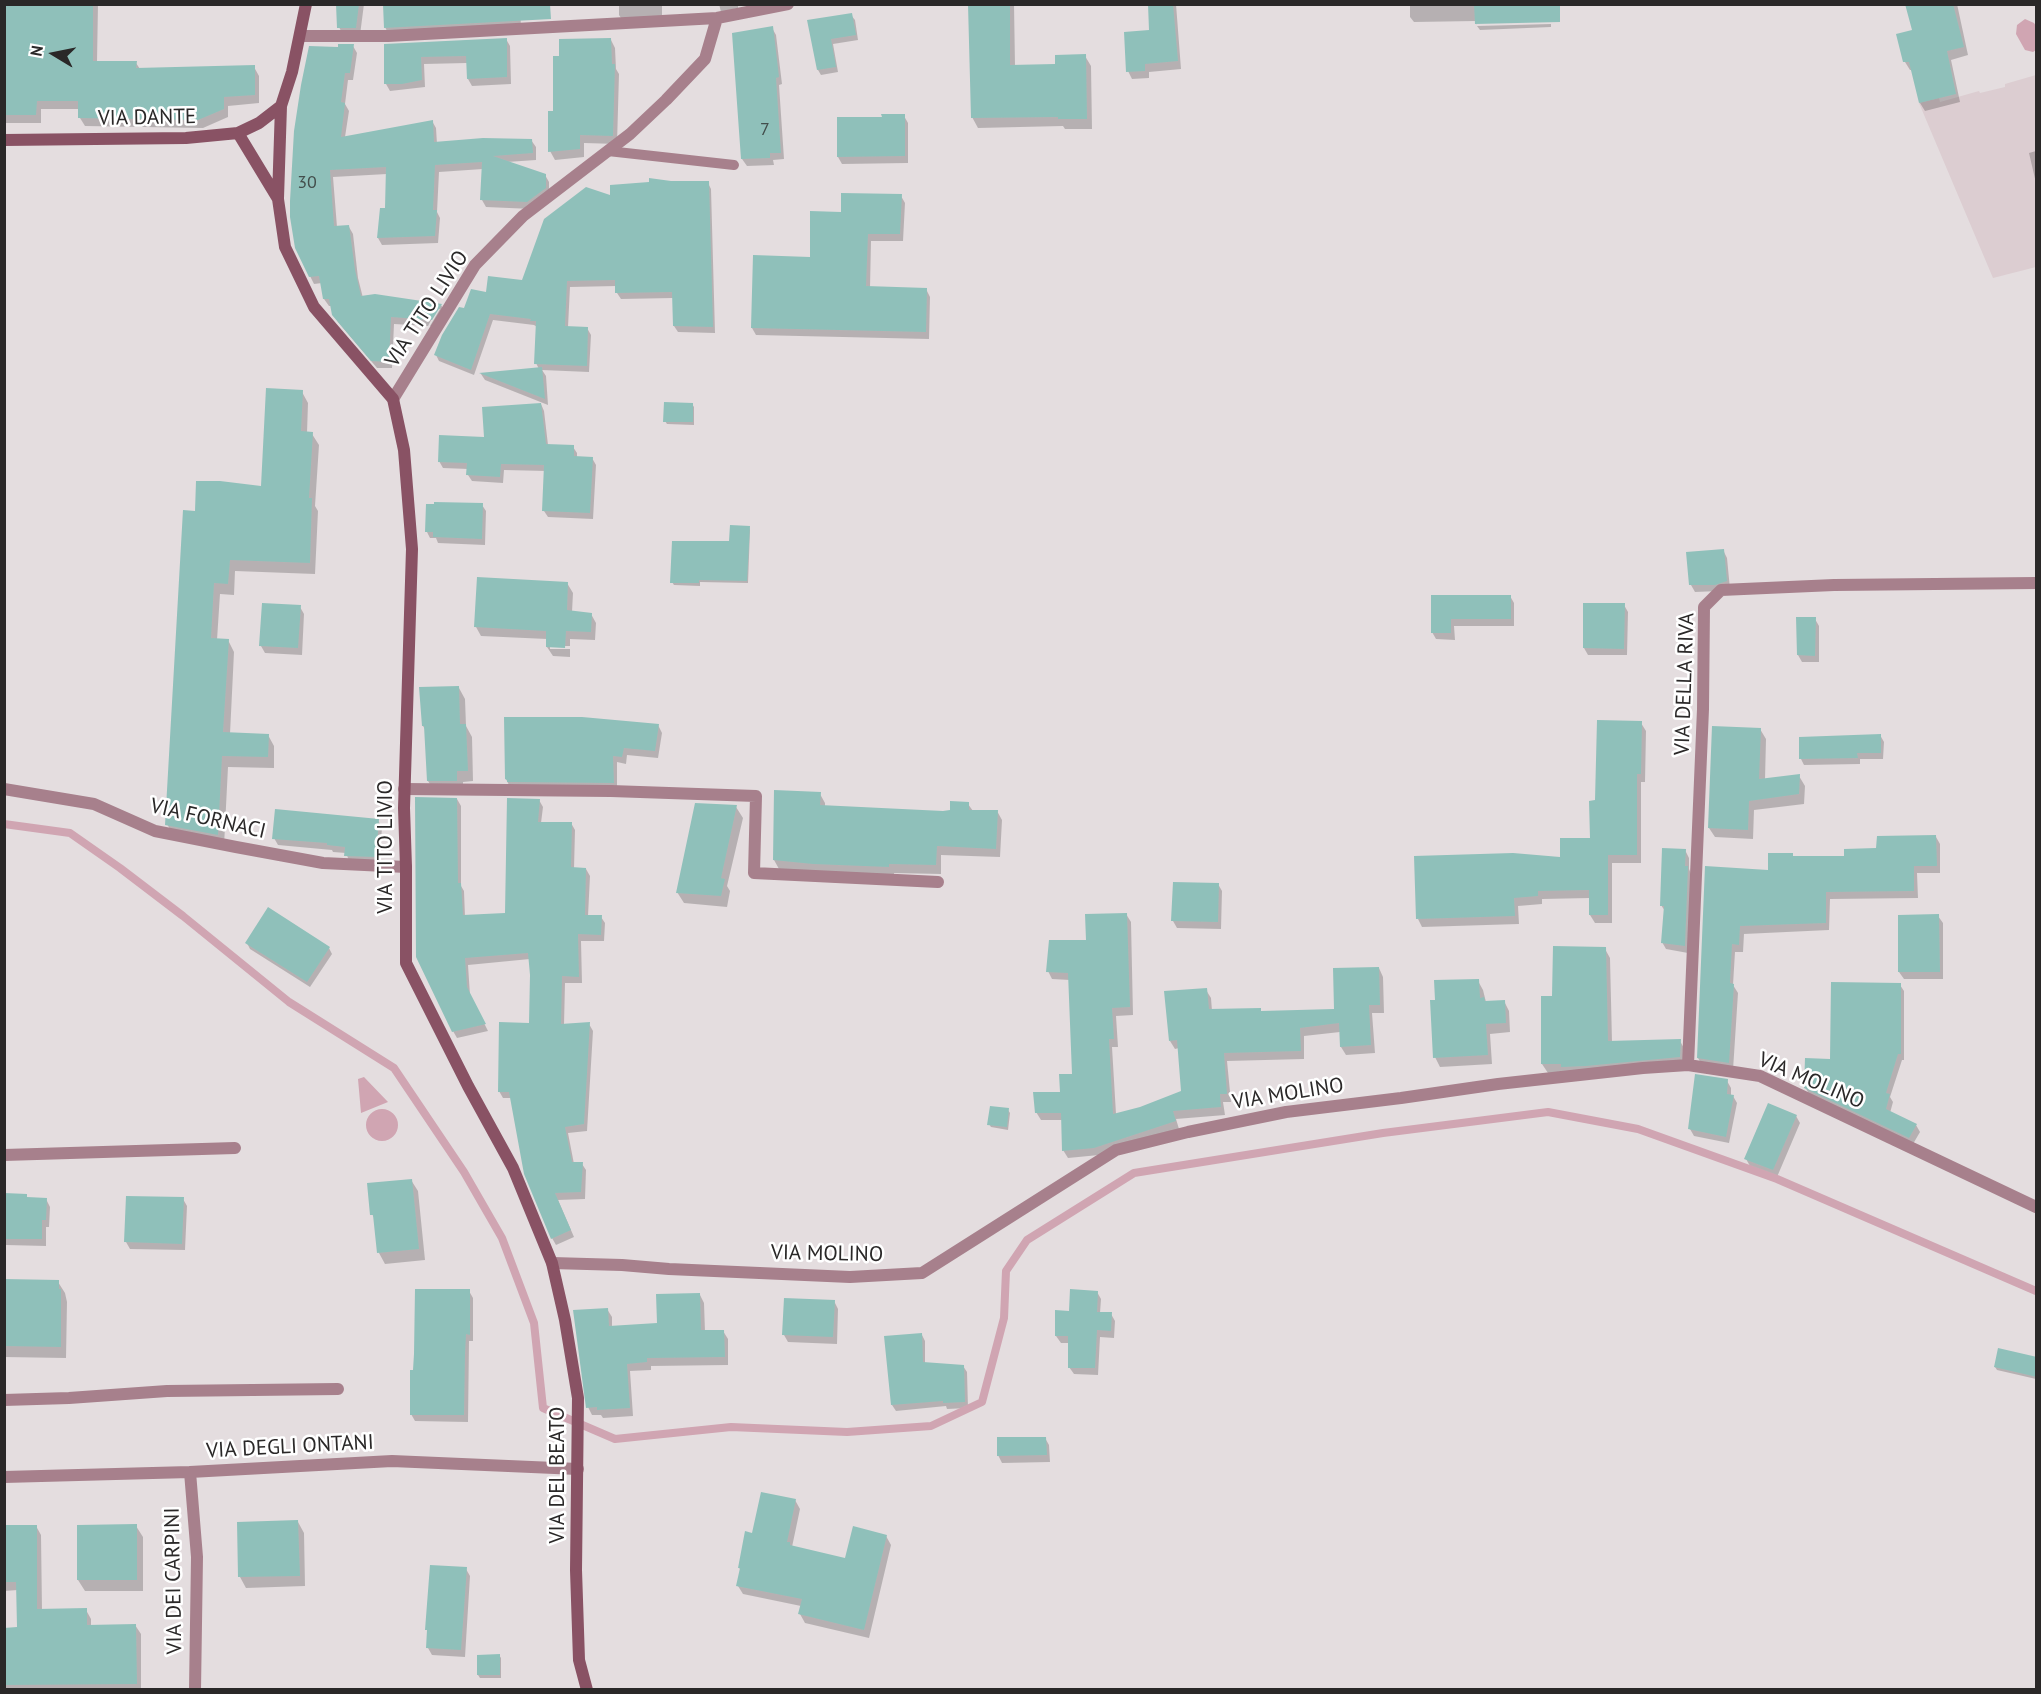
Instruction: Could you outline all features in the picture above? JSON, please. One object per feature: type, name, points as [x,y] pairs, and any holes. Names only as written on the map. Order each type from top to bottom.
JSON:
[{"type":"street","name":"VIA TITO LIVIO","points":[[306,4],[301,36],[281,106],[278,199],[285,247],[314,307],[393,399],[404,450],[412,549],[404,789],[406,963],[468,1086],[513,1168],[552,1263]]},
{"type":"street","points":[[301,36],[388,36],[717,18],[788,4]]},
{"type":"street","name":"VIA TITO LIVIO","points":[[393,399],[475,265],[523,216],[630,134],[705,59],[717,18]]},
{"type":"street","name":"VIA DANTE","points":[[4,140],[186,138],[238,134],[259,123],[281,106]]},
{"type":"street","name":"VIA TITO LIVIO","points":[[238,134],[278,199]]},
{"type":"street","name":"VIA DELLA RIVA","points":[[1688,1065],[1703,709],[1704,607],[1721,590],[1834,585],[2037,583]]},
{"type":"street","name":"VIA FORNACI","points":[[4,789],[94,804],[155,831],[224,845],[323,863],[406,867]]},
{"type":"street","points":[[404,789],[611,791],[756,796],[754,873],[938,882]]},
{"type":"street","name":"VIA MOLINO","points":[[552,1263],[850,1277],[922,1273],[1116,1150],[1188,1132],[1286,1112],[1498,1084],[1688,1065],[1760,1076],[2037,1207]]},
{"type":"street","points":[[4,1155],[235,1148]]},
{"type":"street","name":"VIA DEL BEATO","points":[[552,1263],[565,1320],[578,1398],[576,1570],[579,1660],[587,1689]]},
{"type":"street","points":[[4,1400],[167,1391],[338,1389]]},
{"type":"street","name":"VIA DEGLI ONTANI","points":[[4,1477],[190,1473],[392,1461],[578,1469]]},
{"type":"street","name":"VIA DEI CARPINI","points":[[190,1473],[197,1557],[195,1689]]},
{"type":"lane","points":[[608,151],[734,165]]},
{"type":"shaded area","points":[[2025,19],[2036,26],[2036,50],[2033,52],[2025,50],[2016,34],[2017,25]]},
{"type":"shaded area","points":[[2036,75],[2036,267],[1993,278],[1919,103],[1939,98],[1940,102],[1979,91],[1980,93],[2005,87],[2005,84]]},
{"type":"shaded area","points":[[364,1077],[388,1102],[361,1113],[358,1079]]},
{"type":"shaded area","points":[[382,1109],[393,1114],[398,1125],[393,1136],[382,1141],[371,1136],[366,1125],[371,1114]]},
{"type":"building","points":[[4,4],[93,4],[93,61],[137,61],[136,68],[255,65],[255,95],[224,97],[224,109],[198,120],[78,118],[78,101],[37,101],[36,115],[4,115]]},
{"type":"building","points":[[336,4],[359,4],[356,28],[337,28]]},
{"type":"building","points":[[383,4],[550,4],[551,19],[384,28]]},
{"type":"building","points":[[968,4],[1010,4],[1010,65],[1055,64],[1055,55],[1086,54],[1087,119],[971,118]]},
{"type":"building","points":[[1148,4],[1173,4],[1178,61],[1145,64],[1145,71],[1126,72],[1124,32],[1149,30]]},
{"type":"building","points":[[1474,4],[1560,4],[1560,22],[1475,24]]},
{"type":"building","points":[[1905,4],[1953,4],[1964,47],[1947,51],[1956,94],[1919,103],[1909,62],[1903,62],[1896,34],[1912,30]]},
{"type":"building","points":[[852,13],[856,35],[831,39],[836,67],[817,70],[807,20]]},
{"type":"building","points":[[773,26],[779,77],[776,78],[781,153],[770,153],[770,158],[741,159],[732,33]]},
{"type":"building","points":[[507,38],[507,77],[467,79],[466,56],[421,57],[422,80],[402,84],[384,84],[384,44]]},
{"type":"building","points":[[611,38],[612,64],[615,64],[613,136],[580,135],[580,149],[548,152],[548,111],[553,111],[553,56],[559,56],[559,39]]},
{"type":"building","points":[[338,44],[354,44],[350,73],[345,73],[341,102],[345,103],[341,137],[433,120],[434,142],[483,138],[532,139],[533,153],[493,156],[546,174],[546,188],[527,202],[480,200],[482,162],[435,165],[433,210],[437,210],[435,236],[377,238],[380,208],[385,208],[386,167],[330,170],[334,226],[349,225],[361,296],[375,294],[442,304],[432,320],[391,317],[389,362],[371,361],[332,315],[329,299],[323,299],[319,276],[309,277],[295,248],[290,217],[294,131],[309,46],[338,47]]},
{"type":"building","points":[[881,114],[905,114],[905,156],[837,157],[837,117],[882,117]]},
{"type":"building","points":[[649,178],[671,181],[709,181],[713,327],[673,326],[672,292],[615,293],[615,280],[567,281],[565,326],[588,327],[587,366],[534,364],[536,321],[490,314],[471,370],[434,355],[442,335],[459,307],[464,308],[471,289],[486,292],[488,276],[522,280],[544,219],[586,187],[610,195],[610,185],[649,182]]},
{"type":"building","points":[[841,193],[902,194],[900,234],[868,234],[866,286],[927,288],[926,332],[751,328],[753,255],[810,257],[810,211],[841,212]]},
{"type":"building","points":[[542,367],[545,399],[479,373]]},
{"type":"building","points":[[266,388],[303,390],[301,431],[313,432],[309,498],[312,498],[310,563],[230,560],[228,584],[214,583],[211,638],[229,639],[223,732],[269,734],[268,757],[222,756],[218,835],[165,825],[183,510],[195,511],[196,481],[220,481],[261,486]]},
{"type":"building","points":[[664,402],[693,403],[693,422],[663,422]]},
{"type":"building","points":[[541,403],[546,444],[574,445],[574,456],[593,457],[590,513],[542,511],[544,465],[501,464],[500,477],[466,475],[467,463],[438,462],[439,435],[484,437],[482,407]]},
{"type":"building","points":[[434,502],[483,503],[482,539],[433,537],[433,532],[425,532],[426,504],[434,504]]},
{"type":"building","points":[[730,525],[750,526],[747,581],[699,580],[699,583],[670,583],[672,541],[729,541]]},
{"type":"building","points":[[1724,549],[1727,581],[1715,585],[1689,585],[1686,552]]},
{"type":"building","points":[[477,577],[568,582],[567,610],[592,613],[591,632],[566,631],[565,648],[546,647],[546,631],[474,627]]},
{"type":"building","points":[[1431,595],[1511,595],[1511,619],[1451,619],[1451,633],[1431,633]]},
{"type":"building","points":[[262,603],[301,605],[298,648],[259,646]]},
{"type":"building","points":[[1583,603],[1625,603],[1624,649],[1583,648]]},
{"type":"building","points":[[1796,617],[1816,617],[1815,656],[1797,655]]},
{"type":"building","points":[[459,686],[460,724],[466,724],[468,771],[457,771],[457,781],[427,781],[419,687]]},
{"type":"building","points":[[504,717],[582,717],[659,724],[655,751],[624,748],[622,757],[613,756],[614,783],[507,782],[505,779]]},
{"type":"building","points":[[1597,720],[1642,721],[1641,774],[1637,774],[1637,855],[1608,855],[1608,915],[1589,915],[1589,890],[1538,891],[1538,896],[1514,898],[1515,916],[1416,919],[1414,856],[1513,853],[1560,857],[1560,838],[1590,838],[1589,801],[1595,800]]},
{"type":"building","points":[[1712,726],[1761,728],[1759,779],[1800,774],[1799,794],[1749,801],[1748,830],[1708,828]]},
{"type":"building","points":[[1881,734],[1881,753],[1857,753],[1858,758],[1799,759],[1799,737]]},
{"type":"building","points":[[774,790],[821,792],[820,805],[943,811],[950,810],[950,801],[969,802],[969,810],[998,810],[996,849],[937,846],[936,865],[889,864],[889,867],[773,860]]},
{"type":"building","points":[[415,797],[457,798],[458,883],[461,883],[463,915],[505,913],[507,798],[540,799],[538,822],[572,822],[571,867],[586,868],[585,915],[602,915],[601,935],[578,934],[579,977],[562,976],[561,1024],[590,1022],[584,1124],[565,1127],[572,1162],[583,1162],[581,1192],[555,1193],[571,1230],[551,1239],[524,1174],[509,1092],[498,1092],[499,1022],[529,1023],[528,953],[465,958],[467,987],[486,1024],[452,1032],[416,957]]},
{"type":"building","points":[[695,803],[737,805],[721,878],[725,879],[721,896],[676,893]]},
{"type":"building","points":[[275,809],[379,819],[376,857],[344,856],[345,847],[327,845],[327,843],[272,839]]},
{"type":"building","points":[[1936,835],[1937,866],[1914,866],[1914,891],[1826,892],[1826,923],[1740,926],[1739,945],[1732,944],[1730,983],[1734,984],[1729,1063],[1697,1058],[1705,866],[1768,870],[1768,853],[1793,853],[1793,856],[1844,856],[1844,849],[1876,848],[1877,836]]},
{"type":"building","points":[[1662,848],[1686,849],[1685,866],[1688,866],[1685,946],[1661,943],[1664,906],[1660,906]]},
{"type":"building","points":[[1173,882],[1219,883],[1218,922],[1171,921]]},
{"type":"building","points":[[268,907],[330,947],[307,982],[245,943]]},
{"type":"building","points":[[1127,913],[1130,1007],[1112,1008],[1114,1039],[1109,1039],[1113,1114],[1140,1107],[1181,1091],[1177,1040],[1169,1041],[1164,991],[1207,988],[1209,1009],[1261,1008],[1261,1011],[1334,1009],[1333,968],[1379,967],[1380,1005],[1369,1005],[1371,1045],[1340,1047],[1339,1023],[1300,1028],[1301,1051],[1224,1053],[1227,1094],[1220,1094],[1221,1107],[1173,1111],[1176,1121],[1094,1148],[1062,1151],[1061,1113],[1035,1113],[1033,1092],[1060,1092],[1059,1074],[1072,1074],[1068,973],[1046,972],[1049,940],[1086,940],[1085,914]]},
{"type":"building","points":[[1939,914],[1940,972],[1898,972],[1898,915]]},
{"type":"building","points":[[1553,946],[1606,947],[1608,1041],[1681,1039],[1680,1057],[1586,1066],[1561,1067],[1561,1064],[1541,1064],[1541,996],[1552,996]]},
{"type":"building","points":[[1479,979],[1480,998],[1484,997],[1485,1001],[1505,1000],[1506,1023],[1486,1024],[1488,1055],[1433,1058],[1430,1000],[1435,1000],[1434,980]]},
{"type":"building","points":[[1831,982],[1901,983],[1901,1054],[1898,1054],[1886,1093],[1890,1094],[1886,1109],[1917,1124],[1909,1138],[1804,1088],[1805,1058],[1830,1059]]},
{"type":"building","points":[[1695,1074],[1728,1079],[1727,1094],[1734,1095],[1726,1137],[1688,1129]]},
{"type":"building","points":[[1768,1103],[1797,1115],[1773,1170],[1744,1159]]},
{"type":"building","points":[[990,1106],[1009,1108],[1007,1127],[987,1125]]},
{"type":"building","points":[[412,1179],[419,1249],[377,1253],[367,1183]]},
{"type":"building","points":[[4,1193],[47,1198],[46,1220],[42,1220],[42,1239],[4,1239]]},
{"type":"building","points":[[126,1196],[184,1197],[182,1244],[124,1242]]},
{"type":"building","points":[[4,1279],[59,1280],[61,1347],[4,1346]]},
{"type":"building","points":[[415,1289],[470,1289],[470,1335],[466,1334],[464,1415],[410,1415]]},
{"type":"building","points":[[1070,1289],[1098,1291],[1097,1312],[1112,1312],[1111,1331],[1097,1330],[1095,1368],[1068,1368],[1068,1336],[1055,1336],[1055,1310],[1069,1311]]},
{"type":"building","points":[[700,1293],[701,1330],[724,1330],[725,1357],[647,1358],[647,1362],[627,1364],[630,1408],[597,1410],[597,1407],[586,1408],[573,1310],[608,1308],[609,1326],[657,1323],[656,1294]]},
{"type":"building","points":[[784,1298],[835,1300],[833,1337],[782,1335]]},
{"type":"building","points":[[922,1333],[923,1362],[964,1365],[965,1402],[943,1403],[943,1401],[891,1405],[884,1336]]},
{"type":"building","points":[[1998,1348],[2037,1357],[2037,1377],[1994,1367]]},
{"type":"building","points":[[997,1437],[1046,1437],[1047,1455],[997,1456]]},
{"type":"building","points":[[761,1492],[796,1499],[787,1542],[790,1542],[790,1545],[845,1558],[853,1526],[887,1535],[864,1630],[798,1614],[802,1599],[736,1586],[745,1531],[752,1533]]},
{"type":"building","points":[[298,1520],[300,1576],[238,1577],[237,1522]]},
{"type":"building","points":[[137,1524],[137,1580],[77,1580],[77,1525]]},
{"type":"building","points":[[4,1525],[37,1525],[37,1609],[87,1608],[87,1625],[136,1624],[137,1684],[4,1685],[4,1628],[17,1627],[16,1582],[4,1582]]},
{"type":"building","points":[[430,1565],[467,1567],[461,1650],[426,1648],[427,1630],[425,1630]]},
{"type":"building","points":[[500,1654],[500,1675],[477,1675],[477,1655]]},
{"type":"waterway","points":[[4,824],[70,833],[183,916],[289,1002],[394,1068],[464,1172],[502,1238],[534,1323],[543,1408],[615,1439],[731,1427],[847,1432],[931,1426],[982,1402],[1004,1318],[1006,1271],[1027,1240],[1134,1173],[1383,1133],[1548,1112],[1638,1129],[1777,1179],[2036,1291]]}]
